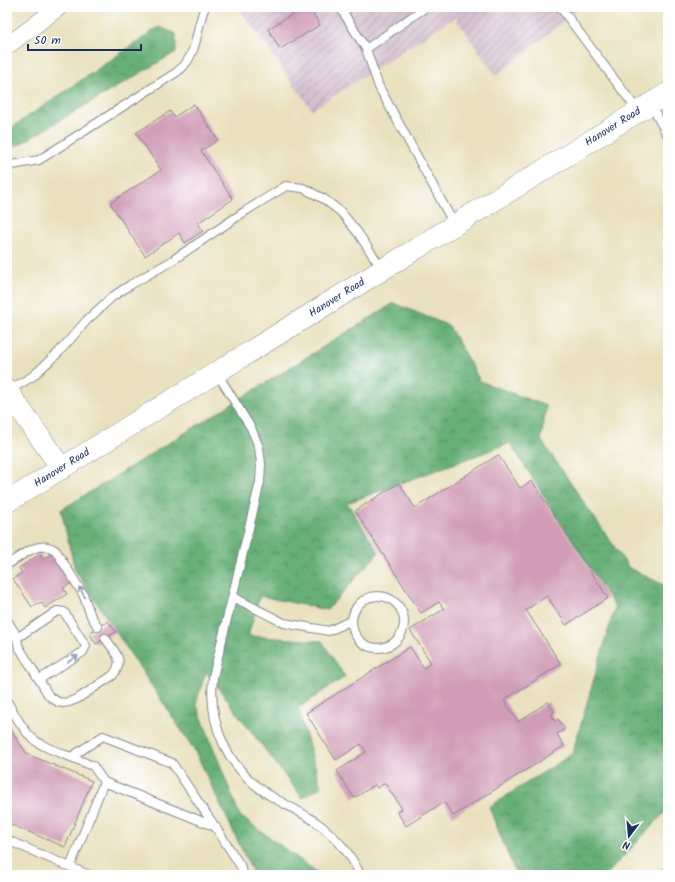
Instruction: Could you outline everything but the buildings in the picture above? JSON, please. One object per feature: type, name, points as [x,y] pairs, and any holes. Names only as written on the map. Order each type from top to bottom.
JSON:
[{"type":"street","points":[[7,46],[51,9]]},
{"type":"street","name":"Hanover Road","points":[[7,502],[668,93]]},
{"type":"street","points":[[7,390],[62,469]]},
{"type":"lane","points":[[7,166],[39,160],[177,72],[186,64],[192,53],[205,7]]},
{"type":"lane","points":[[350,7],[340,10],[366,49],[379,87],[454,225]]},
{"type":"lane","points":[[366,49],[426,7]]},
{"type":"lane","points":[[559,7],[668,136]]},
{"type":"lane","points":[[7,390],[33,376],[54,357],[87,320],[112,297],[170,262],[247,210],[286,186],[303,188],[324,199],[341,212],[358,233],[382,270]]},
{"type":"lane","points":[[217,372],[251,428],[259,447],[261,464],[260,482],[214,677],[212,706],[216,726],[224,746],[235,763],[251,781],[267,794],[315,822],[332,834],[346,850],[357,867],[360,875]]},
{"type":"lane","points":[[7,565],[34,548],[45,546],[56,551],[83,594],[91,616],[98,627]]},
{"type":"lane","points":[[378,596],[390,599],[396,604],[401,611],[403,628],[394,642],[378,648],[369,646],[356,636],[352,620],[353,614],[360,603],[365,599],[378,596]]},
{"type":"lane","points":[[233,597],[284,623],[329,631],[352,620]]},
{"type":"lane","points":[[17,638],[57,611],[64,612],[86,646],[83,652],[40,679]]},
{"type":"lane","points":[[7,620],[15,633],[19,647],[52,699],[63,703],[77,699],[112,676],[118,669],[118,656],[106,638]]},
{"type":"lane","points":[[7,701],[26,732],[32,738],[45,746],[93,766],[104,782],[216,828]]},
{"type":"lane","points":[[71,757],[104,736],[172,762],[216,828],[244,875]]},
{"type":"lane","points":[[70,867],[104,782]]},
{"type":"lane","points":[[7,840],[89,875]]},
{"type":"lane","points":[[660,875],[668,872]]},
{"type":"shaded area","points":[[238,7],[581,7],[496,76],[455,17],[312,110]]},
{"type":"green space","points":[[159,27],[176,34],[176,52],[20,144],[7,149],[7,131]]},
{"type":"green space","points":[[394,303],[449,326],[480,381],[546,406],[541,440],[629,568],[668,587],[668,809],[606,875],[519,875],[515,872],[489,807],[572,754],[615,607],[510,443],[347,503],[379,552],[327,610],[260,596],[248,636],[322,641],[345,677],[298,708],[321,787],[302,798],[206,672],[196,703],[240,816],[321,875],[254,875],[195,751],[75,570],[61,510]]}]
